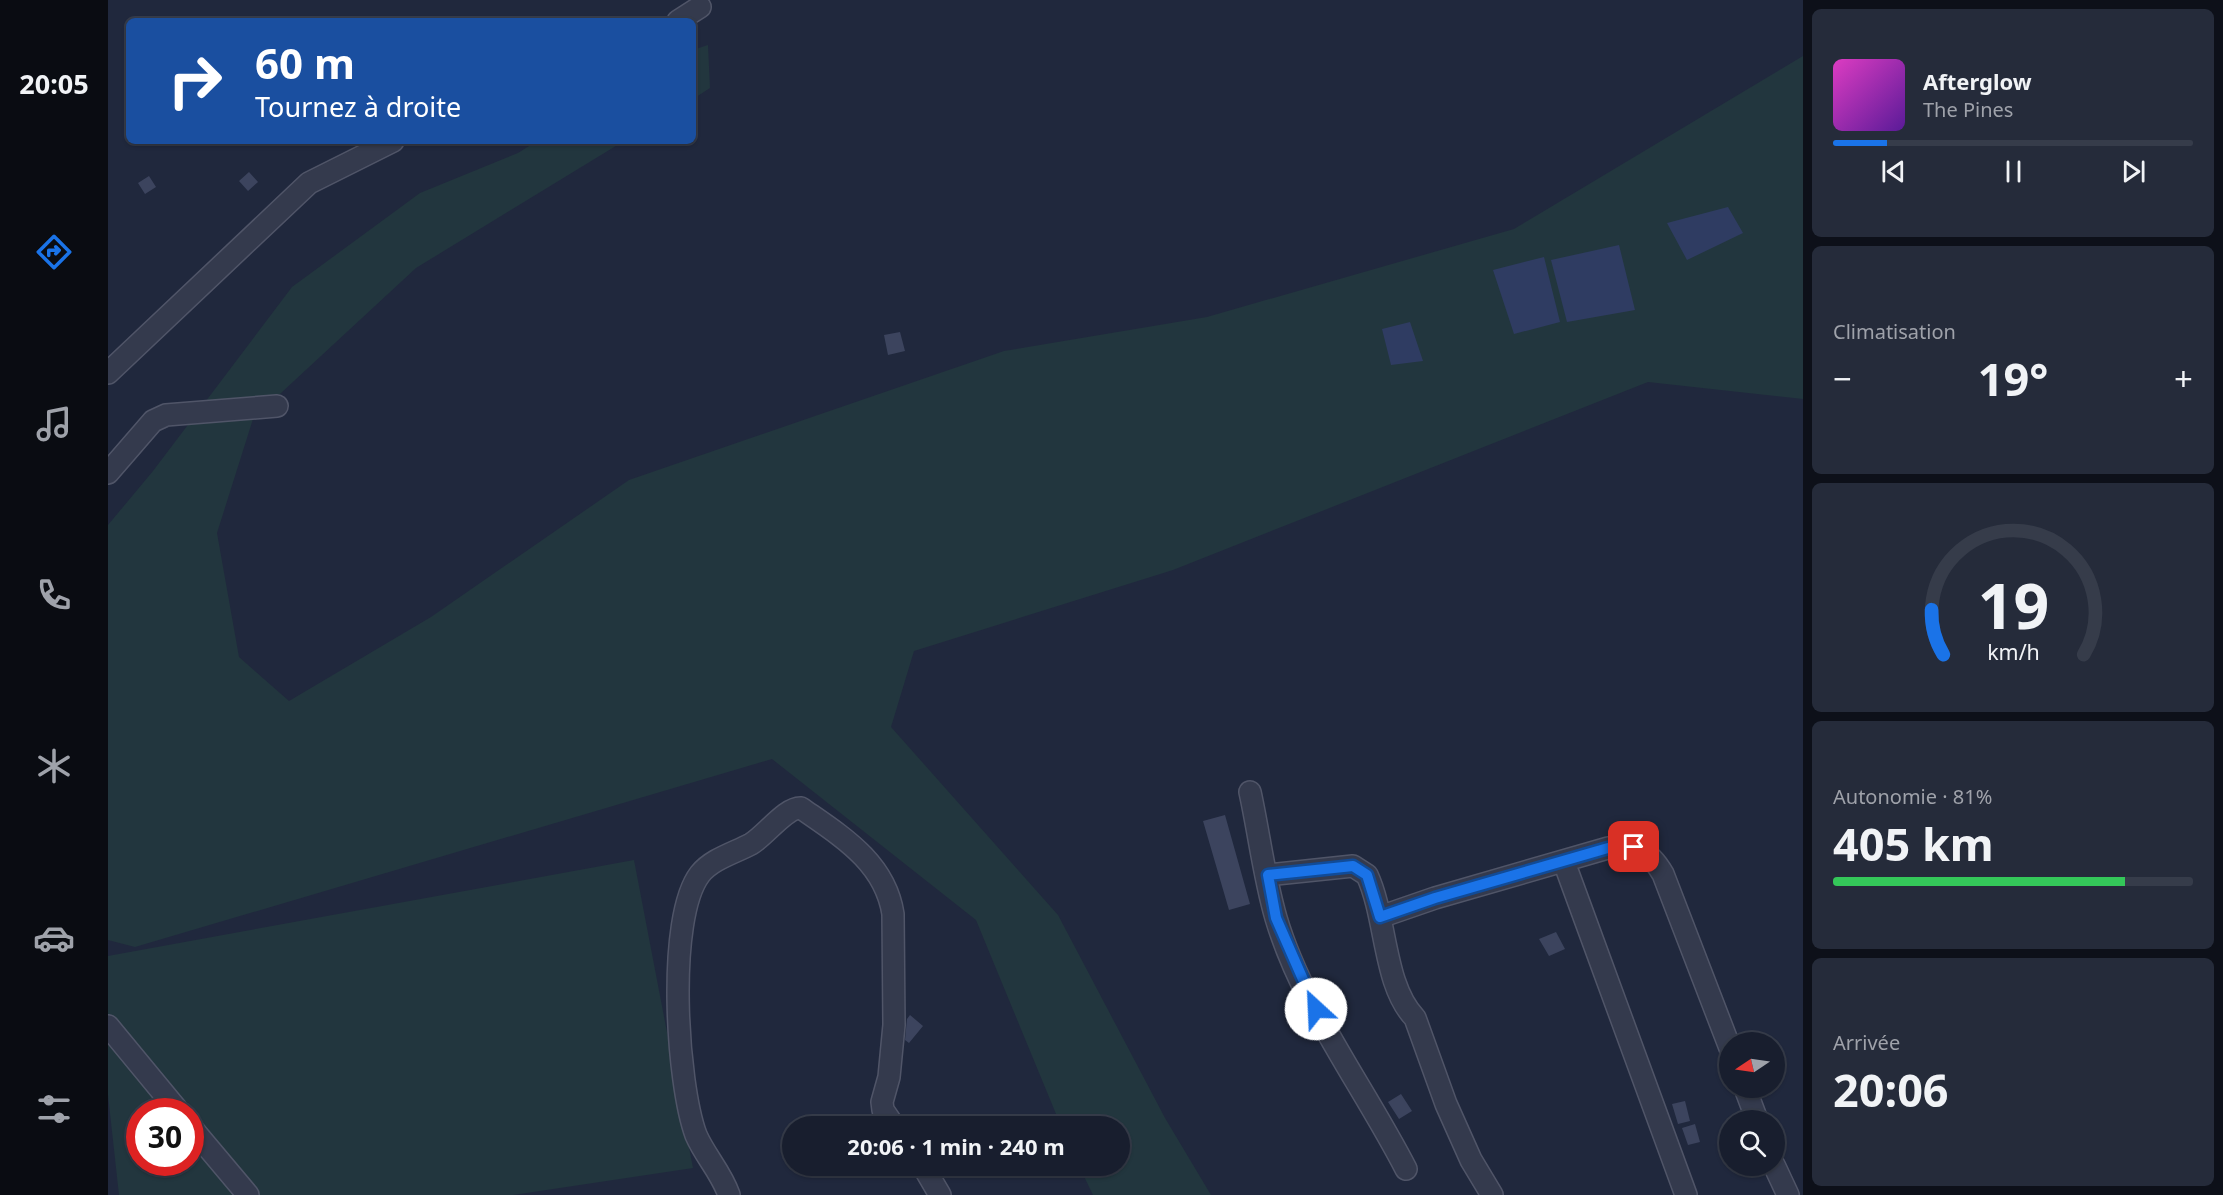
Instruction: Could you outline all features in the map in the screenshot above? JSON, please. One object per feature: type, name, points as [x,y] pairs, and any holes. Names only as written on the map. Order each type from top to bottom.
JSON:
[{"type":"street","points":[[683,18],[700,7]]},
{"type":"street","points":[[108,373],[309,183],[387,144]]},
{"type":"street","points":[[108,473],[153,421],[166,415],[277,406]]},
{"type":"street","points":[[1250,792],[1276,918],[1306,990],[1406,1169]]},
{"type":"street","points":[[729,1195],[723,1178],[697,1135],[683,1072],[678,1021],[682,927],[688,901],[700,875],[715,861],[757,840],[795,808],[801,808],[857,848],[877,873],[891,898],[894,1025],[889,1077],[882,1102],[883,1110],[887,1116]]},
{"type":"street","points":[[1380,917],[1435,898],[1608,848],[1634,847],[1655,861],[1663,874],[1724,1032]]},
{"type":"street","points":[[1564,862],[1686,1195]]},
{"type":"street","points":[[1268,875],[1353,866],[1367,875],[1380,917],[1394,977],[1406,1008],[1415,1018],[1446,1104],[1471,1160],[1492,1195]]},
{"type":"street","points":[[108,1026],[167,1098]]},
{"type":"street","points":[[204,1142],[248,1195]]},
{"type":"street","points":[[929,1176],[940,1195]]},
{"type":"street","points":[[1779,1176],[1788,1195]]},
{"type":"shaded area","points":[[708,45],[710,88],[696,97],[696,49]]},
{"type":"shaded area","points":[[1803,56],[1803,399],[1648,382],[1173,570],[914,651],[891,727],[1058,915],[1165,1118],[1211,1195],[1093,1195],[1084,1176],[1130,1176],[1130,1116],[1057,1116],[976,920],[772,759],[135,947],[108,940],[108,525],[153,471],[292,287],[420,193],[518,153],[532,144],[619,144],[416,268],[253,419],[217,533],[239,657],[289,701],[431,617],[629,480],[1004,351],[1207,317],[1514,229]]},
{"type":"shaded area","points":[[634,860],[693,1168],[513,1195],[119,1195],[108,1095],[108,956]]},
{"type":"water","points":[[1728,207],[1743,233],[1687,260],[1667,223]]},
{"type":"water","points":[[1619,245],[1635,310],[1567,322],[1551,260]]},
{"type":"water","points":[[1544,257],[1560,322],[1514,334],[1493,270]]},
{"type":"water","points":[[1410,322],[1423,361],[1391,365],[1382,329]]},
{"type":"building","points":[[249,172],[258,182],[248,191],[239,181]]},
{"type":"building","points":[[149,176],[156,187],[145,194],[138,183]]},
{"type":"building","points":[[900,332],[905,351],[888,355],[884,335]]},
{"type":"building","points":[[1225,815],[1250,904],[1229,910],[1203,821]]},
{"type":"building","points":[[1556,932],[1565,949],[1549,956],[1539,939]]},
{"type":"building","points":[[910,1015],[923,1026],[909,1043],[905,1040],[907,1019]]},
{"type":"building","points":[[1401,1094],[1412,1111],[1399,1119],[1388,1102]]},
{"type":"building","points":[[1685,1101],[1690,1121],[1678,1124],[1672,1104]]},
{"type":"building","points":[[1695,1124],[1700,1142],[1688,1145],[1682,1128]]},
{"type":"route","points":[[1316,1009],[1276,918],[1268,875],[1353,866],[1367,875],[1380,917],[1435,898],[1608,848],[1634,847]]}]
